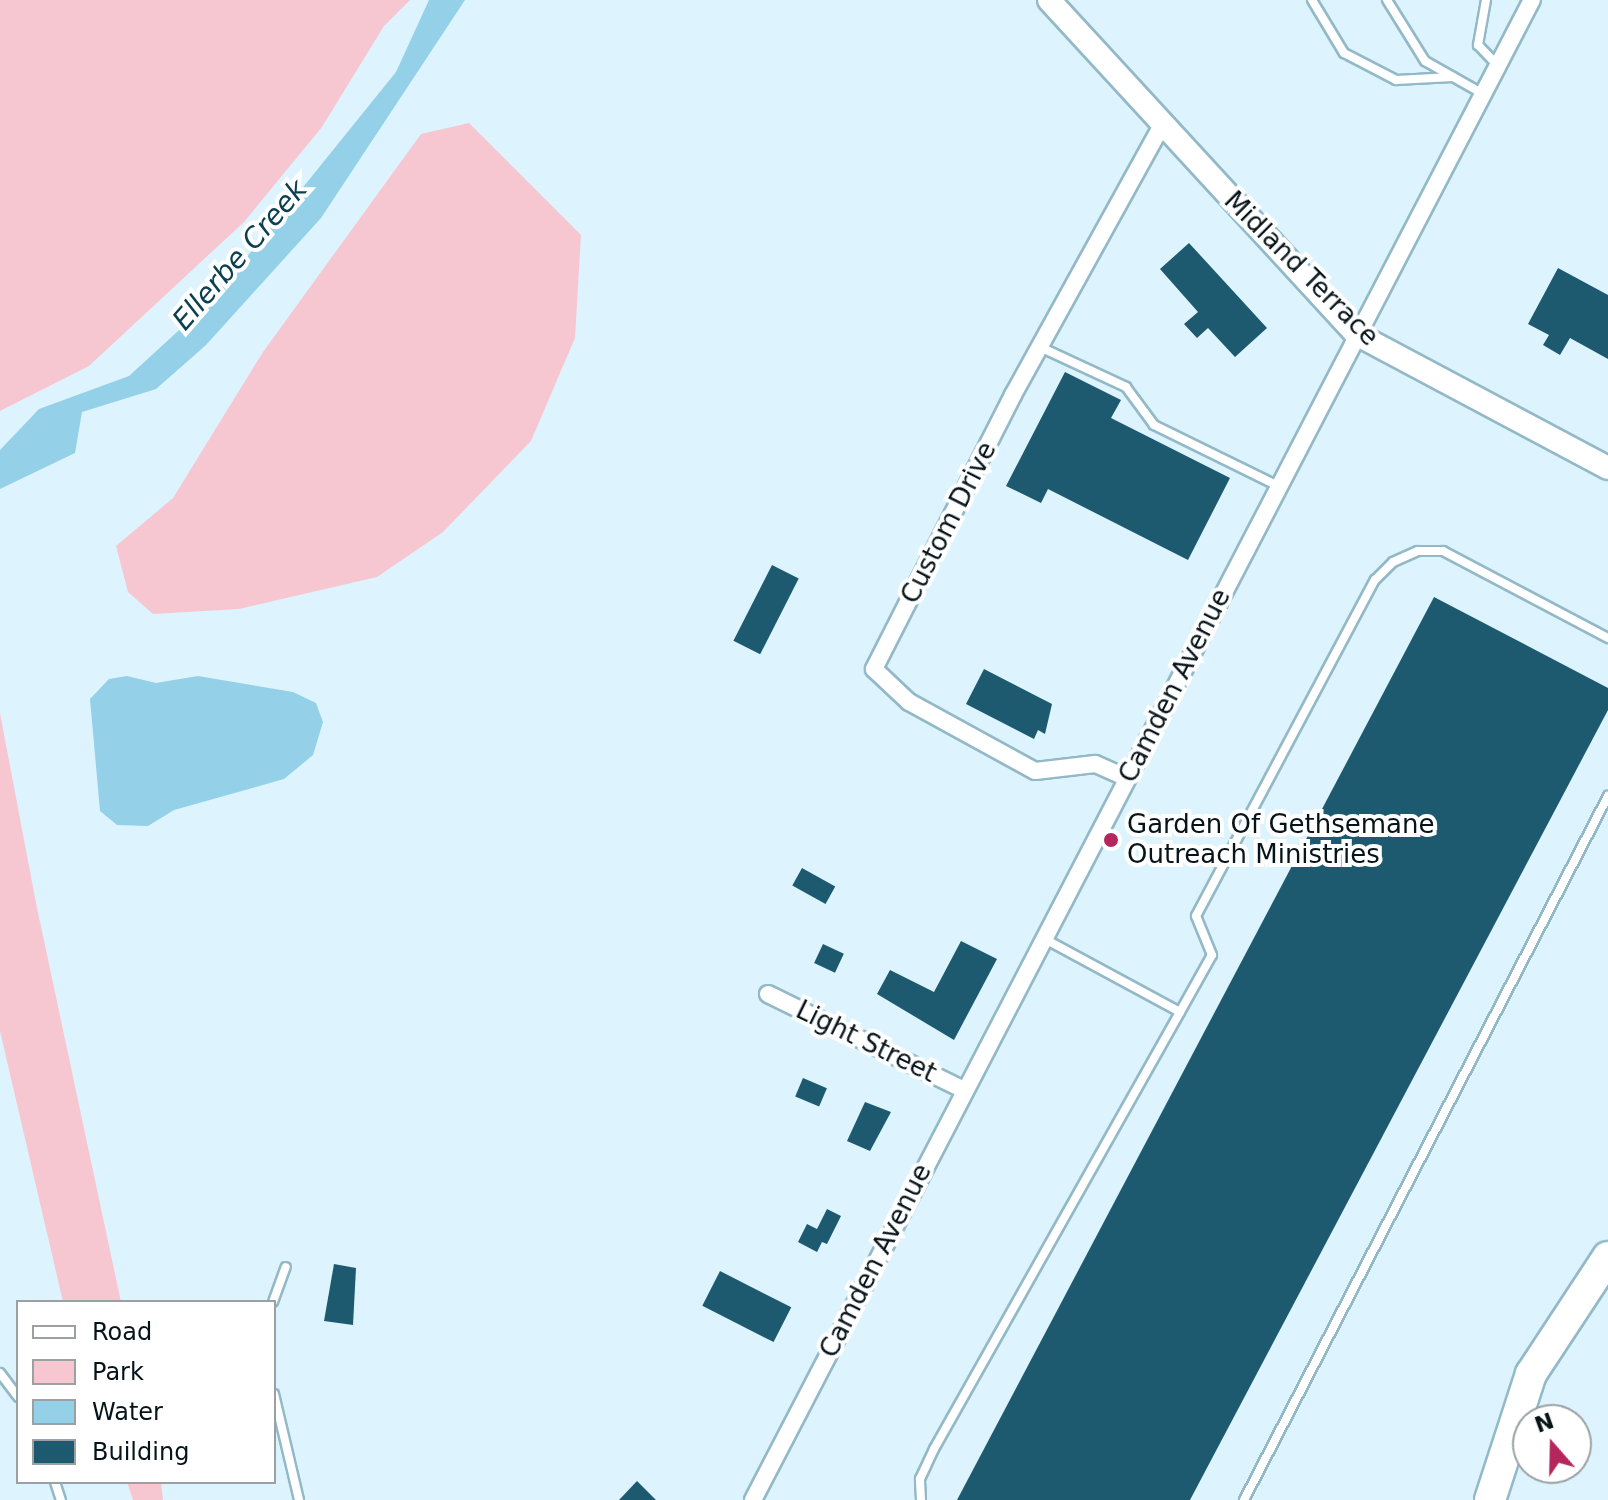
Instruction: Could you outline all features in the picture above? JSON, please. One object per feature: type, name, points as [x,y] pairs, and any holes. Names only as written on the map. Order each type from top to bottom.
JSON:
[{"type":"highway","points":[[1492,1490],[1531,1374],[1608,1257]]},
{"type":"street","name":"Midland Terrace","points":[[1049,0],[1356,334],[1608,468]]},
{"type":"street","name":"Camden Avenue","points":[[753,1500],[964,1090],[1047,940],[1356,334],[1532,0]]},
{"type":"street","name":"Custom Drive","points":[[1127,778],[1095,764],[1035,771],[909,702],[874,669],[1039,347],[1162,125]]},
{"type":"street","name":"Light Street","points":[[768,994],[964,1090]]},
{"type":"lane","points":[[1312,0],[1344,53],[1396,80],[1453,77]]},
{"type":"lane","points":[[1387,0],[1425,61],[1483,94]]},
{"type":"lane","points":[[1486,0],[1478,45],[1498,66]]},
{"type":"lane","points":[[1039,347],[1126,387],[1154,425],[1278,486]]},
{"type":"lane","points":[[921,1500],[920,1479],[934,1449],[1212,955],[1196,916],[1375,580],[1393,562],[1418,551],[1443,551],[1608,638]]},
{"type":"lane","points":[[1244,1500],[1608,796]]},
{"type":"lane","points":[[1047,940],[1180,1012]]},
{"type":"lane","points":[[274,1300],[286,1267]]},
{"type":"lane","points":[[0,1373],[16,1394]]},
{"type":"lane","points":[[276,1402],[299,1500]]},
{"type":"green space","points":[[0,0],[410,0],[384,26],[322,127],[244,222],[89,366],[0,411]]},
{"type":"green space","points":[[469,123],[581,235],[575,338],[531,441],[443,532],[377,577],[239,609],[153,614],[128,592],[116,546],[173,498],[263,352],[421,134]]},
{"type":"green space","points":[[0,713],[36,903],[121,1300],[63,1300],[0,1031]]},
{"type":"green space","points":[[128,1484],[161,1484],[163,1500],[133,1500]]},
{"type":"water","points":[[429,0],[465,0],[321,218],[206,345],[156,389],[82,412],[75,453],[0,489],[0,450],[39,409],[129,376],[212,300],[396,72]]},
{"type":"water","points":[[127,676],[156,683],[198,676],[293,692],[316,703],[323,722],[313,755],[284,779],[174,810],[148,826],[117,825],[100,811],[90,699],[109,679]]},
{"type":"building","points":[[1189,243],[1267,328],[1235,357],[1208,328],[1197,338],[1184,324],[1198,312],[1160,269]]},
{"type":"building","points":[[1558,268],[1608,295],[1608,359],[1570,338],[1560,355],[1543,345],[1549,335],[1528,324]]},
{"type":"building","points":[[1065,372],[1121,400],[1111,418],[1230,478],[1188,560],[1048,489],[1041,503],[1006,486]]},
{"type":"building","points":[[772,565],[799,579],[760,654],[733,641]]},
{"type":"building","points":[[1434,597],[1608,688],[1608,710],[1190,1500],[957,1500]]},
{"type":"building","points":[[984,669],[1052,704],[1045,734],[1038,730],[1034,739],[966,704]]},
{"type":"building","points":[[802,868],[835,886],[826,904],[792,885]]},
{"type":"building","points":[[961,941],[997,959],[954,1040],[877,994],[890,970],[934,992]]},
{"type":"building","points":[[823,944],[844,954],[835,973],[814,963]]},
{"type":"building","points":[[803,1078],[827,1088],[819,1107],[795,1096]]},
{"type":"building","points":[[865,1102],[891,1112],[870,1151],[847,1141]]},
{"type":"building","points":[[827,1209],[841,1216],[827,1244],[822,1242],[817,1252],[798,1242],[807,1224],[817,1229]]},
{"type":"building","points":[[334,1264],[356,1268],[353,1325],[324,1321]]},
{"type":"building","points":[[720,1271],[791,1307],[774,1342],[702,1306]]},
{"type":"building","points":[[637,1481],[656,1500],[619,1500]]},
{"type":"place","name":"Garden Of Gethsemane Outreach Ministries","points":[[1111,840]]},
{"type":"water label","name":"Ellerbe Creek","points":[[240,255]]}]
